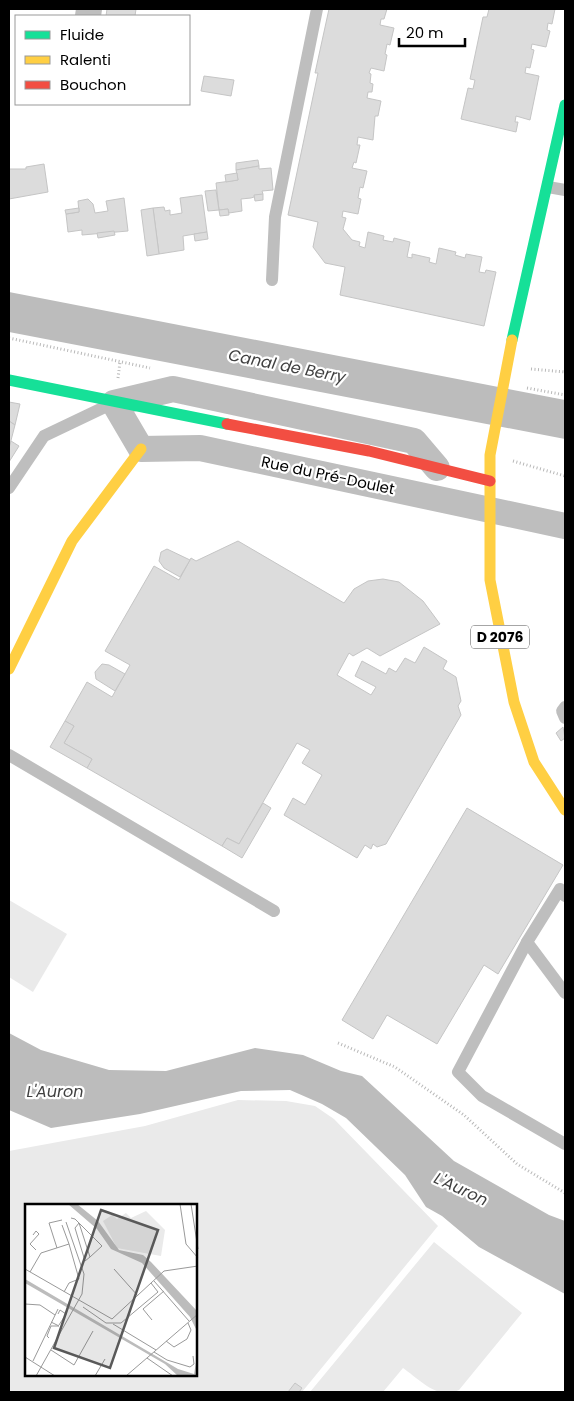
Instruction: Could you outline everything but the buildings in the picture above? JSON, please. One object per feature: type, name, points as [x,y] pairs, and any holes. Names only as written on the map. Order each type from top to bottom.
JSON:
[{"type":"main road","name":"D 2076","points":[[565,105],[506,366],[490,455],[490,580],[499,635],[514,702],[534,762],[565,810]]},
{"type":"main road","points":[[9,380],[114,403]]},
{"type":"main road","points":[[9,669],[72,541],[141,449]]},
{"type":"main road","points":[[437,468],[490,481]]},
{"type":"street","points":[[141,449],[114,403],[173,389],[414,441],[437,468]]},
{"type":"street","name":"Rue du Pré-Doulet","points":[[141,449],[200,448],[565,526]]},
{"type":"lane","points":[[272,280],[275,217],[317,9]]},
{"type":"lane","points":[[548,187],[565,190]]},
{"type":"lane","points":[[9,488],[44,436],[114,403]]},
{"type":"lane","points":[[565,707],[562,711],[565,718]]},
{"type":"lane","points":[[9,755],[274,911]]},
{"type":"lane","points":[[565,896],[560,889],[528,942],[458,1072],[482,1096],[565,1144]]},
{"type":"lane","points":[[528,942],[565,993]]},
{"type":"path","points":[[506,366],[565,372]]},
{"type":"path","points":[[503,383],[565,396]]},
{"type":"path","points":[[338,1043],[403,1073],[464,1115],[517,1164],[565,1193]]},
{"type":"shaded area","points":[[9,900],[67,934],[33,992],[9,977]]},
{"type":"shaded area","points":[[238,1100],[286,1101],[315,1106],[334,1119],[438,1226],[302,1392],[9,1392],[9,1151],[145,1126]]},
{"type":"shaded area","points":[[434,1242],[522,1313],[459,1390],[451,1393],[436,1391],[403,1368],[383,1392],[310,1392]]},
{"type":"water","name":"Canal de Berry","points":[[9,292],[565,400],[565,439],[9,332]]},
{"type":"water","name":"L'Auron","points":[[9,1033],[41,1050],[109,1070],[166,1071],[255,1048],[303,1055],[341,1071],[362,1076],[454,1161],[549,1215],[565,1221],[565,1294],[479,1247],[442,1216],[426,1207],[405,1175],[346,1118],[322,1104],[290,1090],[241,1091],[140,1114],[51,1128],[9,1110]]},
{"type":"traffic: fast","points":[[512,340],[565,105]]},
{"type":"traffic: fast","points":[[9,380],[227,424]]},
{"type":"traffic: slow","points":[[512,340],[490,455],[490,580],[514,702],[534,762],[565,810]]},
{"type":"traffic: slow","points":[[9,669],[72,541],[141,449]]},
{"type":"traffic: jam","points":[[227,424],[369,451],[490,481]]}]
